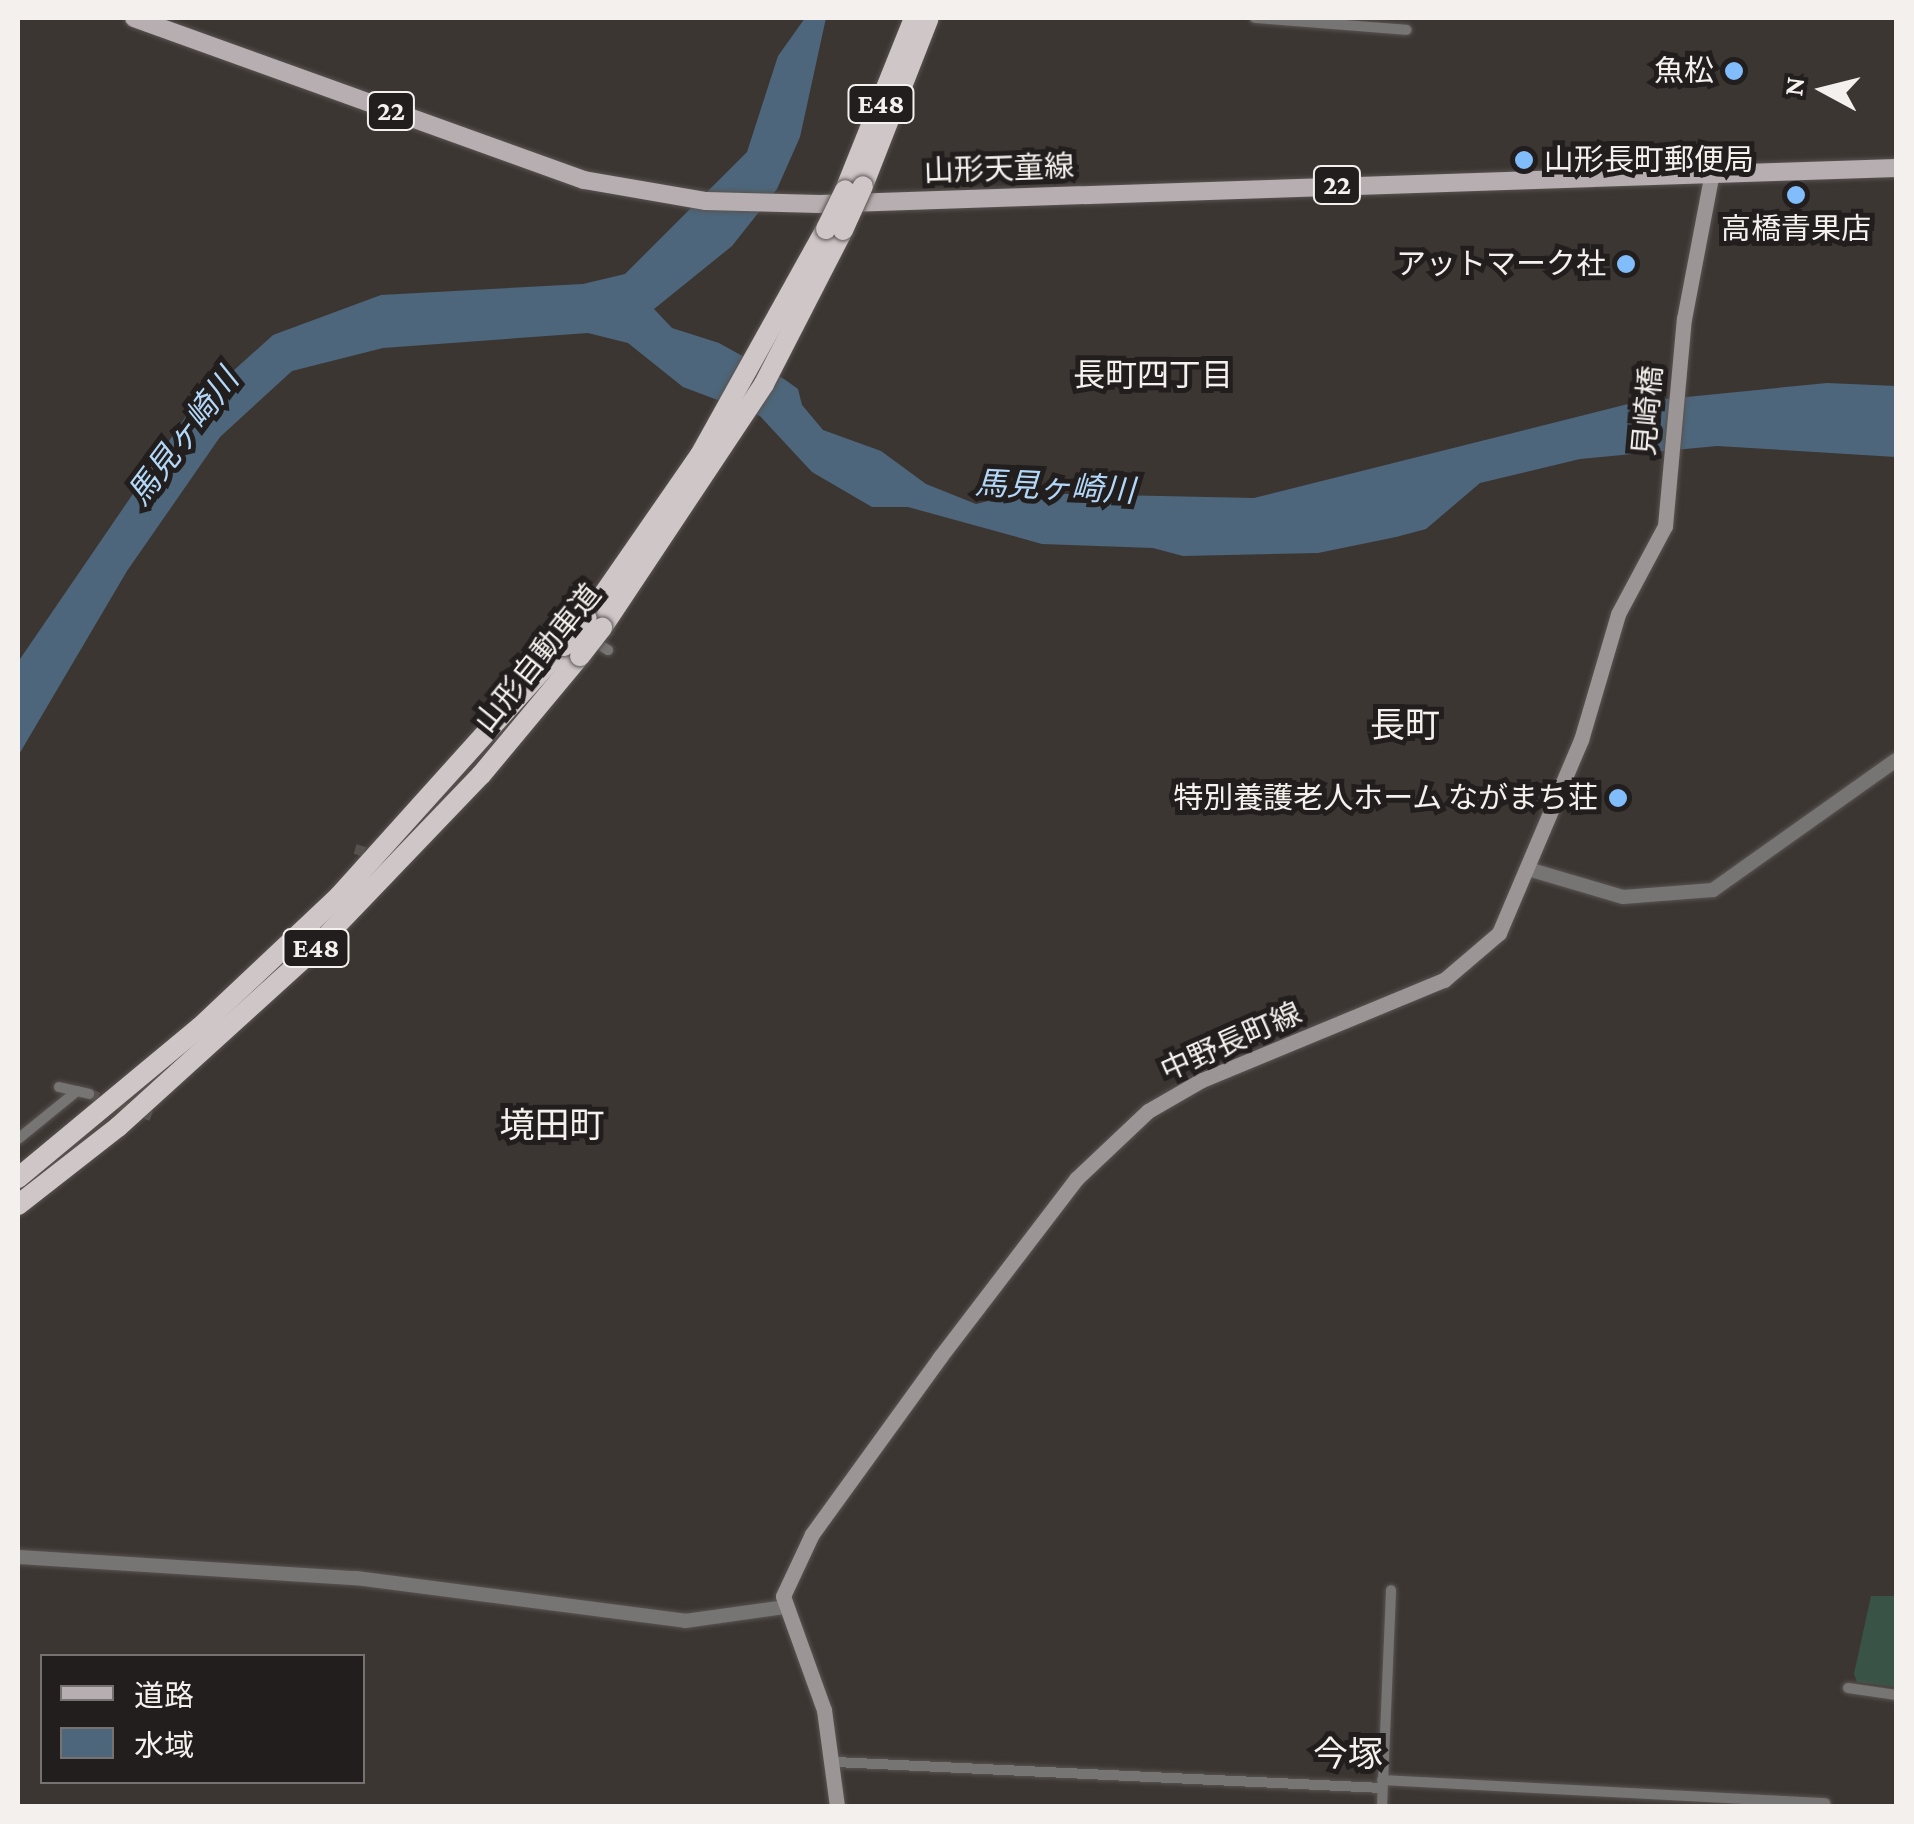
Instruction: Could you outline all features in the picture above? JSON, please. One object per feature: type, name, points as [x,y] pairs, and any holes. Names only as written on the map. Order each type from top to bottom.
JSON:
[{"type":"highway","name":"山形自動車道","points":[[854,188],[914,18]]},
{"type":"highway","name":"山形自動車道","points":[[18,1178],[200,1027],[340,896],[572,651],[600,636],[808,285],[929,18]]},
{"type":"highway","name":"山形自動車道","points":[[18,1205],[132,1115],[314,950],[481,775],[572,651]]},
{"type":"main road","name":"山形天童線","points":[[134,18],[516,157],[650,194],[777,204],[1896,168]]},
{"type":"main road","name":"見崎橋","points":[[1667,507],[1684,320],[1712,172]]},
{"type":"main road","name":"中野長町線","points":[[784,1607],[793,1569],[836,1498],[1046,1216],[1109,1145],[1186,1088],[1467,966],[1499,933],[1582,740],[1618,614],[1664,526],[1667,507]]},
{"type":"main road","points":[[784,1607],[824,1710],[835,1762],[837,1806]]},
{"type":"street","points":[[1255,18],[1407,30]]},
{"type":"street","points":[[1528,869],[1622,897],[1713,890],[1896,760]]},
{"type":"street","points":[[18,1139],[83,1093],[59,1086]]},
{"type":"street","points":[[18,1557],[356,1578],[685,1621],[784,1607]]},
{"type":"street","points":[[1382,1806],[1391,1590]]},
{"type":"street","points":[[1848,1688],[1896,1695]]},
{"type":"street","points":[[835,1762],[1825,1803]]},
{"type":"green space","points":[[1871,1596],[1896,1596],[1896,1687],[1857,1682],[1854,1674]]},
{"type":"water","name":"馬見ヶ崎川","points":[[805,18],[826,18],[800,137],[777,189],[732,246],[654,309],[672,328],[719,343],[784,379],[798,389],[802,405],[823,430],[881,451],[926,484],[976,504],[1020,493],[1254,498],[1636,402],[1827,383],[1896,386],[1896,457],[1717,446],[1580,459],[1480,483],[1426,529],[1396,537],[1318,553],[1183,556],[1153,548],[1042,544],[908,507],[872,507],[812,472],[760,416],[683,387],[628,343],[588,333],[383,348],[292,371],[220,437],[127,571],[18,756],[18,662],[191,409],[273,335],[381,295],[583,284],[625,274],[747,152],[778,56]]},
{"type":"tunnel","points":[[560,619],[577,630]]},
{"type":"tunnel","points":[[355,849],[378,856]]},
{"type":"tunnel","points":[[89,1094],[151,1116]]},
{"type":"place","name":"魚松","points":[[1734,71]]},
{"type":"place","name":"山形長町郵便局","points":[[1524,160]]},
{"type":"place","name":"高橋青果店","points":[[1796,195]]},
{"type":"place","name":"アットマーク社","points":[[1626,264]]},
{"type":"place","name":"特別養護老人ホーム ながまち荘","points":[[1618,798]]},
{"type":"district","name":"長町四丁目","points":[[1153,375]]},
{"type":"district","name":"長町","points":[[1405,726]]},
{"type":"district","name":"境田町","points":[[552,1126]]},
{"type":"district","name":"今塚","points":[[1348,1755]]}]
